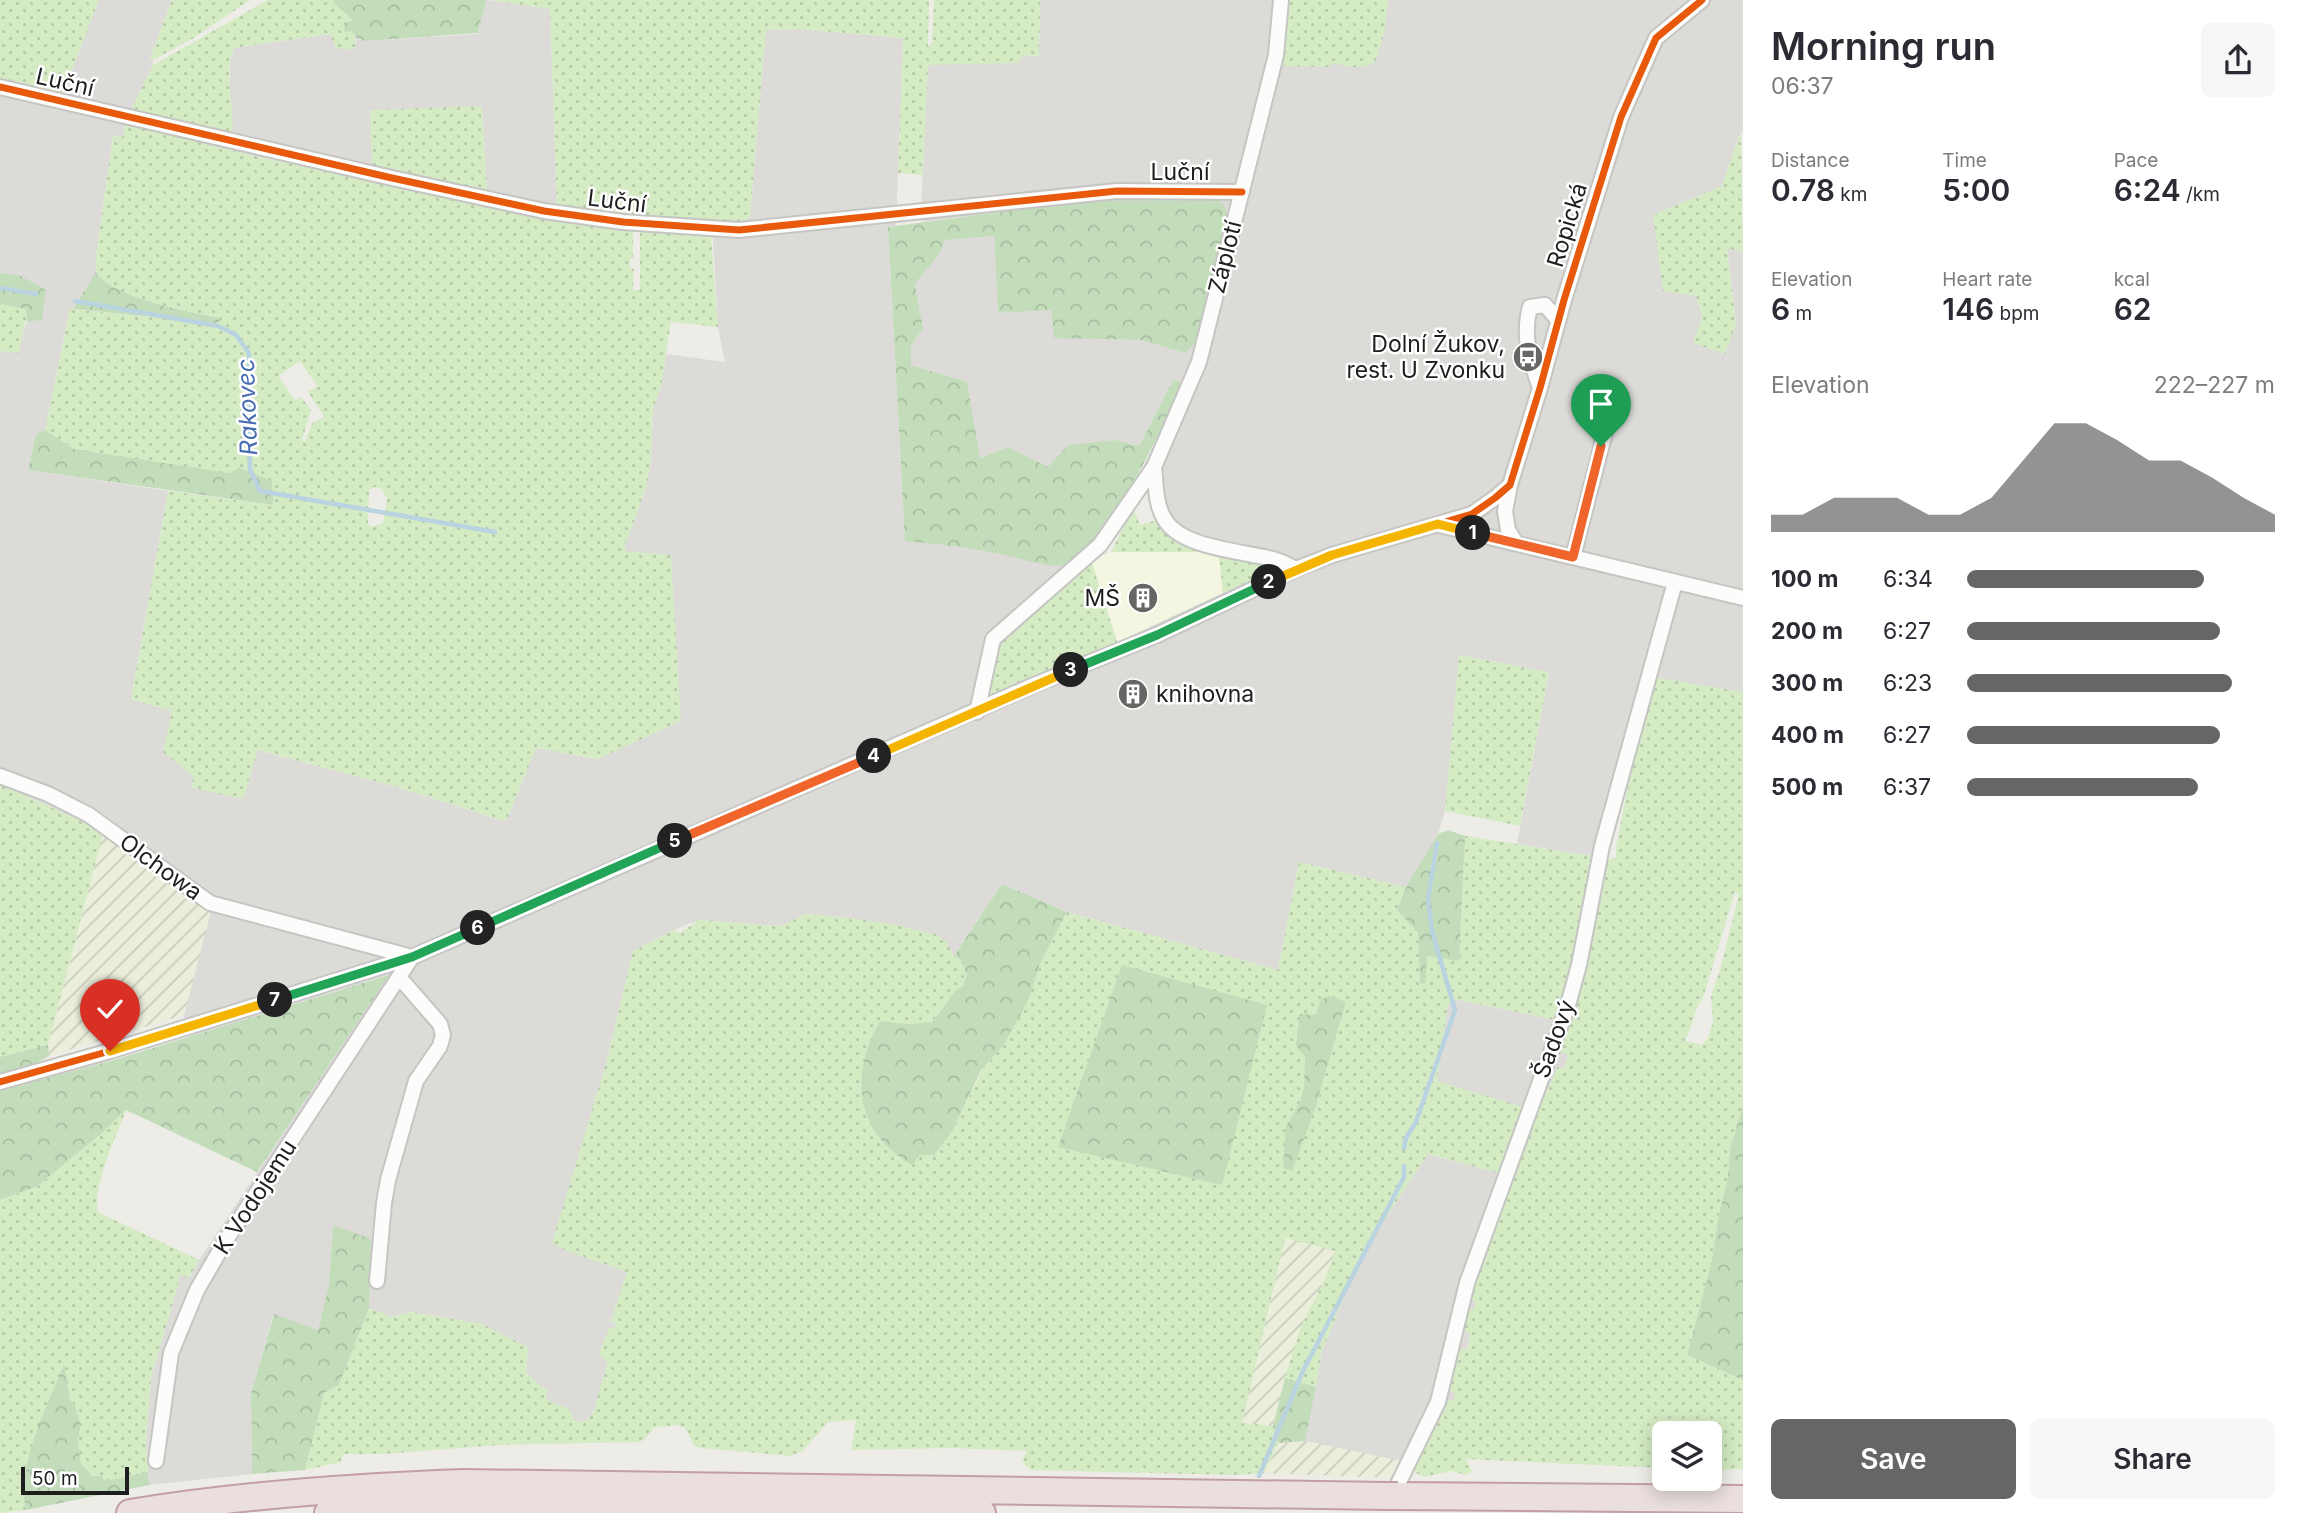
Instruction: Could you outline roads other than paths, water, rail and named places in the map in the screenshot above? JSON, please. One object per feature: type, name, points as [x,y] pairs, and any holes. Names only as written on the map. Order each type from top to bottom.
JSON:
[{"type":"highway","points":[[130,1513],[279,1493],[464,1483],[1394,1492],[1743,1499]]},
{"type":"highway","points":[[328,1513],[464,1507],[982,1513]]},
{"type":"street","name":"Záplotí","points":[[977,712],[993,639],[1100,545],[1154,467],[1199,362],[1276,55],[1281,0]]},
{"type":"street","name":"Ropická","points":[[1516,542],[1508,530],[1505,511],[1510,485],[1621,117],[1656,38],[1702,0]]},
{"type":"street","name":"Luční","points":[[0,88],[544,211],[624,222],[739,230],[1117,191],[1242,192]]},
{"type":"street","points":[[1540,388],[1528,357],[1525,325],[1530,307],[1545,305],[1558,320]]},
{"type":"street","points":[[1573,557],[1610,413]]},
{"type":"street","name":"Záplotí","points":[[1154,467],[1158,503],[1165,520],[1175,532],[1193,541],[1278,560],[1296,569]]},
{"type":"street","points":[[0,1082],[110,1051],[412,957],[1034,685],[1157,635],[1296,569],[1332,555],[1472,514],[1510,485]]},
{"type":"street","points":[[1438,524],[1743,598]]},
{"type":"street","name":"Šadový","points":[[1394,1492],[1438,1402],[1467,1283],[1568,1004],[1579,965],[1602,846],[1675,582]]},
{"type":"street","name":"Olchowa","points":[[0,776],[48,794],[89,815],[210,903],[412,957]]},
{"type":"street","name":"K Vodojemu","points":[[156,1461],[171,1353],[197,1290],[226,1240],[412,957]]},
{"type":"street","points":[[377,1282],[388,1180],[416,1081],[440,1046],[443,1035],[440,1024],[399,977]]},
{"type":"waterway","name":"Rakovec","points":[[0,288],[36,294]]},
{"type":"waterway","name":"Rakovec","points":[[75,301],[218,326],[236,335],[249,353],[250,469],[260,491],[495,532]]},
{"type":"waterway","points":[[1404,1148],[1406,1138],[1416,1122],[1455,1010],[1432,931],[1428,899],[1437,843]]},
{"type":"waterway","points":[[1259,1476],[1302,1373],[1404,1177],[1404,1166]]},
{"type":"place","name":"Dolní Žukov, rest. U Zvonku","points":[[1528,357]]},
{"type":"place","name":"MŠ","points":[[1143,598]]},
{"type":"place","name":"knihovna","points":[[1133,694]]}]
